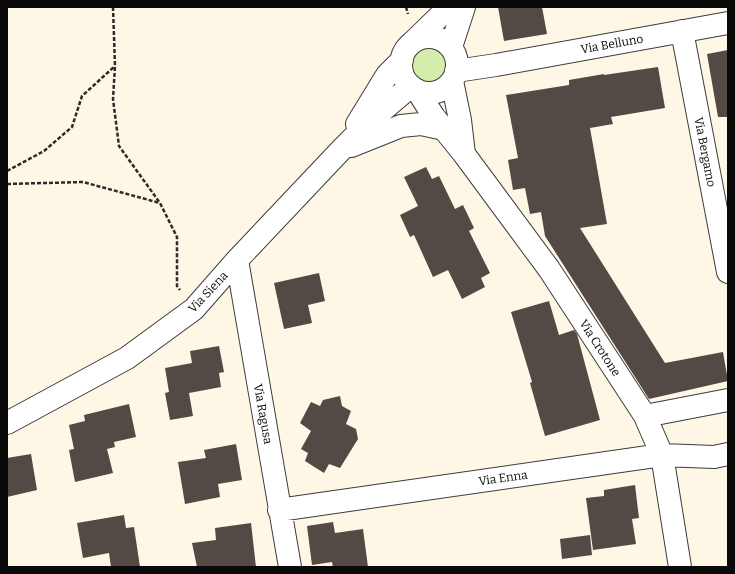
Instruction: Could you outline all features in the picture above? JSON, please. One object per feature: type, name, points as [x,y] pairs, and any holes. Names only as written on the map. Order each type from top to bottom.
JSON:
[{"type":"street","name":"Via Siena","points":[[341,150],[387,75],[407,51],[449,7]]},
{"type":"street","points":[[454,63],[441,39],[433,37],[424,38],[407,51],[401,68],[404,75],[414,88],[428,93],[438,92],[444,89],[454,63],[464,7]]},
{"type":"street","name":"Via Belluno","points":[[454,63],[474,57],[496,65],[728,23]]},
{"type":"street","name":"Via Bergamo","points":[[682,31],[728,272]]},
{"type":"street","name":"Via Crotone","points":[[454,63],[464,154]]},
{"type":"street","name":"Via Siena","points":[[7,423],[127,358],[194,309],[237,260],[341,150],[371,120],[414,88]]},
{"type":"street","name":"Via Crotone","points":[[414,88],[434,117],[464,154],[549,269],[645,416],[662,455],[680,567]]},
{"type":"street","points":[[341,150],[382,132],[401,126],[421,124],[444,129]]},
{"type":"street","name":"Via Ragusa","points":[[237,260],[290,567]]},
{"type":"street","points":[[645,416],[728,400]]},
{"type":"street","name":"Via Enna","points":[[279,510],[662,455],[714,457],[728,454]]},
{"type":"path","points":[[113,7],[113,99],[119,146],[160,203],[177,237],[177,286],[194,309]]},
{"type":"path","points":[[7,170],[44,151],[72,127],[82,96],[114,66]]},
{"type":"path","points":[[7,184],[84,182],[160,203]]},
{"type":"green space","points":[[425,46],[433,46],[443,51],[447,58],[447,72],[443,79],[433,84],[425,84],[415,79],[413,76],[410,69],[410,61],[415,51],[418,49]]},
{"type":"building","points":[[498,7],[542,7],[547,34],[504,41]]},
{"type":"building","points":[[728,50],[728,117],[718,117],[707,54]]},
{"type":"building","points":[[658,67],[665,108],[611,117],[613,124],[590,128],[607,224],[580,228],[665,363],[723,352],[728,381],[649,399],[545,236],[541,212],[530,214],[525,188],[513,190],[508,160],[518,158],[506,95],[569,85],[569,80]]},
{"type":"building","points":[[426,167],[432,179],[439,176],[455,209],[463,205],[474,228],[469,231],[490,273],[481,278],[485,287],[462,299],[448,270],[433,277],[414,235],[410,237],[400,215],[418,206],[404,177]]},
{"type":"building","points":[[319,273],[325,301],[308,305],[312,323],[284,329],[274,283]]},
{"type":"building","points":[[549,301],[559,335],[574,330],[577,334],[600,420],[545,436],[530,383],[532,382],[511,312]]},
{"type":"building","points":[[219,346],[224,372],[219,373],[221,387],[189,393],[193,416],[170,420],[165,393],[169,392],[165,368],[192,363],[190,351]]},
{"type":"building","points":[[340,396],[342,406],[351,411],[346,424],[356,429],[358,439],[340,468],[329,464],[324,473],[305,461],[308,453],[301,449],[311,431],[300,423],[311,402],[320,406],[323,400]]},
{"type":"building","points":[[129,404],[136,437],[114,442],[115,447],[107,449],[113,473],[75,482],[69,450],[74,449],[69,425],[85,421],[84,415]]},
{"type":"building","points":[[236,444],[242,480],[218,484],[220,497],[185,504],[178,462],[206,458],[204,450]]},
{"type":"building","points":[[31,454],[37,490],[7,497],[7,458]]},
{"type":"building","points":[[635,485],[639,518],[632,519],[636,544],[593,550],[586,498],[604,496],[604,490]]},
{"type":"building","points":[[124,515],[126,528],[134,527],[140,567],[111,567],[109,553],[83,558],[77,523]]},
{"type":"building","points":[[333,522],[335,533],[363,529],[368,567],[333,567],[332,562],[312,565],[307,526]]},
{"type":"building","points":[[251,523],[256,567],[197,567],[192,543],[216,540],[215,528]]},
{"type":"building","points":[[590,535],[592,555],[562,559],[560,539]]}]
